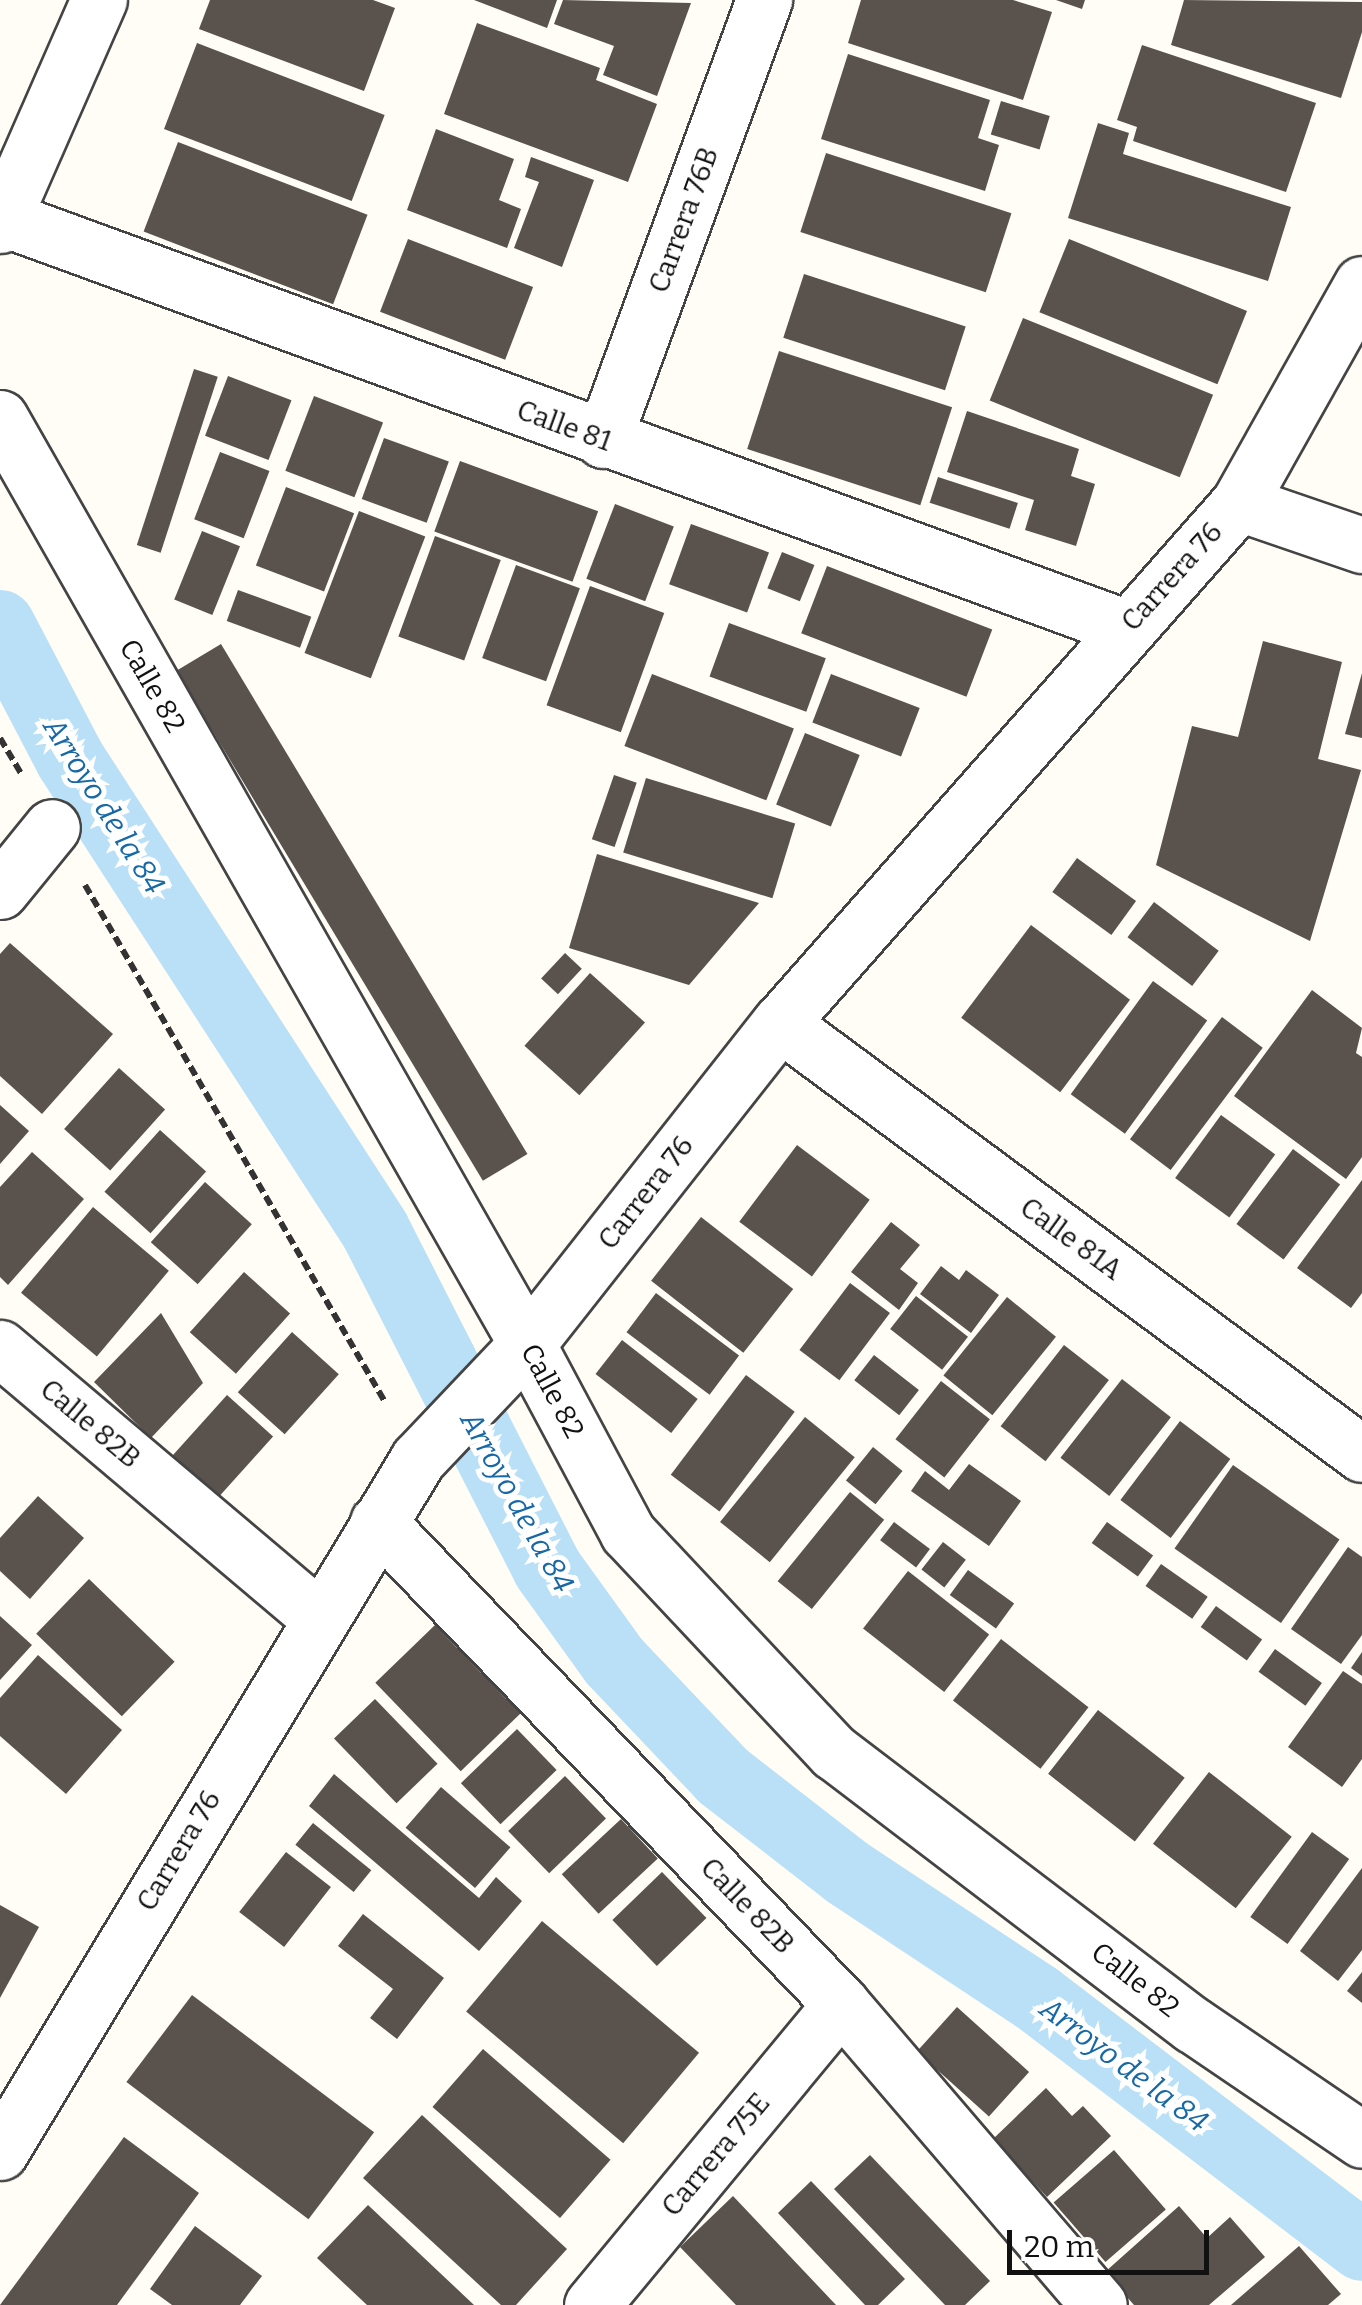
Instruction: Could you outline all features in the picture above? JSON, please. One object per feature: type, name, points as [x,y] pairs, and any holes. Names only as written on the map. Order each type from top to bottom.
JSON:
[{"type":"street","points":[[2,221],[99,0]]},
{"type":"street","name":"Carrera 76B","points":[[603,440],[764,0]]},
{"type":"street","name":"Calle 81","points":[[2,221],[1127,628]]},
{"type":"street","name":"Carrera 76","points":[[0,2152],[318,1617],[418,1460],[512,1359],[780,1024],[1239,503],[1362,284]]},
{"type":"street","name":"Calle 82","points":[[0,418],[512,1359],[628,1533],[834,1752],[1193,2025],[1362,2140]]},
{"type":"street","points":[[1239,503],[1362,545]]},
{"type":"street","points":[[0,891],[52,827]]},
{"type":"street","name":"Calle 81A","points":[[780,1024],[1362,1454]]},
{"type":"street","name":"Calle 82B","points":[[0,1348],[318,1617]]},
{"type":"street","name":"Calle 82B","points":[[378,1522],[841,2004],[1099,2305]]},
{"type":"street","name":"Carrera 75E","points":[[592,2305],[841,2004]]},
{"type":"path","points":[[0,738],[418,1460]]},
{"type":"building","points":[[210,0],[373,0],[395,8],[364,91],[199,29]]},
{"type":"building","points":[[474,0],[557,0],[547,28]]},
{"type":"building","points":[[563,0],[691,3],[657,96],[603,75],[614,46],[554,24]]},
{"type":"building","points":[[861,0],[1013,0],[1052,12],[1023,100],[848,43]]},
{"type":"building","points":[[1056,0],[1085,0],[1082,9]]},
{"type":"building","points":[[1184,0],[1362,2],[1362,32],[1341,98],[1171,45]]},
{"type":"building","points":[[477,23],[600,68],[596,80],[657,104],[628,182],[444,114]]},
{"type":"building","points":[[197,43],[385,115],[352,201],[164,129]]},
{"type":"building","points":[[1142,45],[1316,103],[1286,192],[1133,141],[1137,127],[1117,120]]},
{"type":"building","points":[[848,54],[990,100],[978,138],[999,145],[985,191],[821,139]]},
{"type":"building","points":[[1001,101],[1050,116],[1040,149],[991,134]]},
{"type":"building","points":[[1098,123],[1129,133],[1123,154],[1291,207],[1268,281],[1068,218]]},
{"type":"building","points":[[436,129],[514,159],[499,200],[521,209],[507,248],[407,210]]},
{"type":"building","points":[[178,142],[368,215],[333,304],[144,232]]},
{"type":"building","points":[[826,153],[1011,213],[986,292],[800,232]]},
{"type":"building","points":[[531,157],[594,180],[562,267],[514,248],[539,182],[525,177]]},
{"type":"building","points":[[408,239],[533,287],[505,360],[380,312]]},
{"type":"building","points":[[1069,239],[1247,311],[1217,384],[1039,312]]},
{"type":"building","points":[[804,274],[966,327],[945,390],[783,338]]},
{"type":"building","points":[[1023,318],[1213,395],[1180,477],[990,401]]},
{"type":"building","points":[[779,351],[952,407],[920,505],[747,449]]},
{"type":"building","points":[[194,369],[218,377],[161,553],[137,545]]},
{"type":"building","points":[[228,376],[291,400],[269,460],[205,436]]},
{"type":"building","points":[[314,396],[383,423],[354,497],[285,471]]},
{"type":"building","points":[[967,411],[1079,449],[1071,476],[1095,484],[1076,546],[1025,530],[1034,500],[947,472]]},
{"type":"building","points":[[384,438],[449,462],[427,523],[362,499]]},
{"type":"building","points":[[220,452],[269,471],[244,538],[194,519]]},
{"type":"building","points":[[460,461],[598,511],[572,582],[434,531]]},
{"type":"building","points":[[938,477],[1018,503],[1010,529],[930,503]]},
{"type":"building","points":[[286,487],[354,513],[324,592],[256,565]]},
{"type":"building","points":[[615,504],[674,527],[645,601],[586,579]]},
{"type":"building","points":[[359,511],[425,536],[371,678],[305,653]]},
{"type":"building","points":[[691,524],[769,552],[747,613],[669,584]]},
{"type":"building","points":[[202,531],[240,546],[212,615],[174,600]]},
{"type":"building","points":[[435,536],[501,560],[464,660],[398,637]]},
{"type":"building","points":[[782,552],[814,565],[800,601],[767,588]]},
{"type":"building","points":[[516,565],[580,588],[546,681],[482,658]]},
{"type":"building","points":[[827,566],[992,629],[966,697],[801,633]]},
{"type":"building","points":[[590,586],[664,613],[621,732],[547,705]]},
{"type":"building","points":[[238,590],[311,617],[300,648],[227,621]]},
{"type":"building","points":[[729,623],[826,658],[806,712],[710,677]]},
{"type":"building","points":[[1263,641],[1342,662],[1318,759],[1361,770],[1310,941],[1156,865],[1192,726],[1238,737]]},
{"type":"building","points":[[221,644],[527,1154],[483,1181],[176,671]]},
{"type":"building","points":[[1362,673],[1362,738],[1345,734]]},
{"type":"building","points":[[652,674],[794,728],[766,800],[624,746]]},
{"type":"building","points":[[831,674],[920,708],[901,757],[812,723]]},
{"type":"building","points":[[805,733],[860,755],[831,826],[776,804]]},
{"type":"building","points":[[614,775],[637,783],[615,847],[592,839]]},
{"type":"building","points":[[646,778],[795,824],[772,898],[623,853]]},
{"type":"building","points":[[597,854],[759,903],[689,985],[569,948]]},
{"type":"building","points":[[1077,858],[1136,901],[1111,935],[1052,892]]},
{"type":"building","points":[[1154,902],[1219,951],[1192,986],[1128,937]]},
{"type":"building","points":[[1031,925],[1130,1000],[1060,1092],[961,1018]]},
{"type":"building","points":[[10,943],[113,1034],[42,1114],[0,1076],[0,954]]},
{"type":"building","points":[[565,953],[582,969],[558,994],[541,979]]},
{"type":"building","points":[[590,973],[645,1023],[579,1095],[524,1046]]},
{"type":"building","points":[[1153,981],[1207,1020],[1125,1134],[1071,1094]]},
{"type":"building","points":[[1312,990],[1362,1028],[1356,1053],[1362,1057],[1362,1157],[1346,1179],[1234,1096]]},
{"type":"building","points":[[1222,1017],[1263,1048],[1171,1170],[1130,1139]]},
{"type":"building","points":[[119,1068],[165,1109],[110,1170],[64,1129]]},
{"type":"building","points":[[0,1105],[29,1131],[0,1164]]},
{"type":"building","points":[[1221,1115],[1275,1154],[1229,1217],[1175,1178]]},
{"type":"building","points":[[160,1130],[206,1171],[151,1233],[104,1192]]},
{"type":"building","points":[[797,1145],[870,1200],[812,1276],[739,1222]]},
{"type":"building","points":[[1293,1149],[1340,1185],[1284,1260],[1236,1224]]},
{"type":"building","points":[[32,1152],[84,1199],[8,1285],[0,1277],[0,1187]]},
{"type":"building","points":[[1362,1180],[1362,1293],[1351,1308],[1297,1268]]},
{"type":"building","points":[[205,1182],[252,1224],[198,1284],[151,1242]]},
{"type":"building","points":[[93,1207],[169,1271],[97,1356],[21,1293]]},
{"type":"building","points":[[701,1217],[793,1289],[743,1353],[651,1281]]},
{"type":"building","points":[[891,1222],[920,1245],[900,1269],[918,1283],[899,1310],[851,1272]]},
{"type":"building","points":[[941,1266],[959,1280],[966,1270],[999,1295],[971,1333],[920,1294]]},
{"type":"building","points":[[244,1272],[290,1313],[236,1374],[190,1332]]},
{"type":"building","points":[[850,1283],[890,1313],[839,1380],[799,1350]]},
{"type":"building","points":[[656,1293],[739,1356],[710,1395],[627,1332]]},
{"type":"building","points":[[916,1296],[968,1337],[942,1370],[890,1329]]},
{"type":"building","points":[[1007,1297],[1056,1337],[992,1415],[943,1375]]},
{"type":"building","points":[[161,1313],[203,1383],[151,1438],[94,1382]]},
{"type":"building","points":[[292,1332],[339,1374],[285,1434],[238,1392]]},
{"type":"building","points":[[622,1340],[698,1399],[671,1433],[596,1374]]},
{"type":"building","points":[[1064,1345],[1109,1380],[1046,1461],[1001,1426]]},
{"type":"building","points":[[874,1355],[919,1390],[899,1415],[854,1380]]},
{"type":"building","points":[[746,1375],[795,1412],[719,1512],[671,1475]]},
{"type":"building","points":[[1122,1379],[1171,1417],[1109,1496],[1060,1458]]},
{"type":"building","points":[[941,1381],[990,1419],[944,1477],[895,1439]]},
{"type":"building","points":[[227,1395],[273,1436],[219,1497],[173,1455]]},
{"type":"building","points":[[805,1417],[855,1457],[770,1562],[720,1522]]},
{"type":"building","points":[[1180,1421],[1230,1459],[1171,1538],[1120,1500]]},
{"type":"building","points":[[873,1447],[903,1471],[875,1504],[846,1480]]},
{"type":"building","points":[[969,1464],[1021,1501],[989,1546],[911,1491],[925,1471],[949,1490]]},
{"type":"building","points":[[1233,1465],[1339,1540],[1281,1623],[1174,1549]]},
{"type":"building","points":[[850,1492],[884,1520],[812,1609],[778,1581]]},
{"type":"building","points":[[38,1496],[84,1538],[30,1599],[0,1571],[0,1538]]},
{"type":"building","points":[[894,1522],[930,1549],[916,1567],[880,1540]]},
{"type":"building","points":[[1107,1522],[1153,1556],[1138,1577],[1092,1543]]},
{"type":"building","points":[[943,1542],[966,1560],[944,1587],[921,1570]]},
{"type":"building","points":[[1348,1547],[1362,1557],[1362,1635],[1341,1664],[1291,1629]]},
{"type":"building","points":[[1161,1564],[1208,1597],[1192,1619],[1146,1586]]},
{"type":"building","points":[[968,1570],[1014,1604],[996,1629],[950,1595]]},
{"type":"building","points":[[908,1571],[989,1634],[944,1692],[863,1629]]},
{"type":"building","points":[[89,1579],[175,1662],[122,1716],[36,1634]]},
{"type":"building","points":[[1216,1606],[1262,1640],[1247,1661],[1201,1627]]},
{"type":"building","points":[[0,1616],[32,1645],[0,1680]]},
{"type":"building","points":[[435,1625],[520,1713],[461,1771],[375,1683]]},
{"type":"building","points":[[1001,1639],[1088,1707],[1040,1769],[953,1700]]},
{"type":"building","points":[[1275,1649],[1322,1683],[1305,1706],[1259,1672]]},
{"type":"building","points":[[1362,1652],[1362,1676],[1351,1668]]},
{"type":"building","points":[[38,1655],[122,1730],[66,1794],[0,1736],[0,1698]]},
{"type":"building","points":[[1343,1671],[1362,1684],[1362,1759],[1342,1787],[1288,1747]]},
{"type":"building","points":[[375,1699],[438,1764],[397,1803],[334,1739]]},
{"type":"building","points":[[1098,1710],[1185,1778],[1135,1842],[1048,1774]]},
{"type":"building","points":[[517,1729],[557,1770],[500,1824],[461,1783]]},
{"type":"building","points":[[1209,1772],[1292,1837],[1236,1908],[1153,1844]]},
{"type":"building","points":[[334,1774],[479,1898],[496,1877],[522,1901],[479,1951],[309,1806]]},
{"type":"building","points":[[565,1776],[606,1818],[549,1873],[508,1831]]},
{"type":"building","points":[[441,1787],[510,1847],[475,1888],[406,1828]]},
{"type":"building","points":[[621,1819],[658,1858],[599,1914],[562,1874]]},
{"type":"building","points":[[313,1823],[371,1870],[354,1892],[295,1845]]},
{"type":"building","points":[[1312,1832],[1349,1859],[1287,1944],[1250,1917]]},
{"type":"building","points":[[286,1852],[331,1887],[284,1947],[239,1912]]},
{"type":"building","points":[[1362,1868],[1362,1950],[1338,1981],[1300,1951]]},
{"type":"building","points":[[662,1872],[706,1918],[657,1966],[612,1920]]},
{"type":"building","points":[[0,1905],[39,1927],[0,1998]]},
{"type":"building","points":[[363,1914],[444,1978],[397,2039],[370,2018],[393,1989],[338,1946]]},
{"type":"building","points":[[542,1921],[699,2053],[623,2143],[466,2011]]},
{"type":"building","points":[[1362,1972],[1362,2003],[1347,1991]]},
{"type":"building","points":[[192,1995],[374,2132],[308,2219],[126,2082]]},
{"type":"building","points":[[957,2007],[1029,2072],[989,2116],[917,2052]]},
{"type":"building","points":[[483,2049],[611,2160],[560,2218],[432,2107]]},
{"type":"building","points":[[1046,2088],[1072,2116],[1083,2106],[1111,2136],[1047,2197],[993,2139]]},
{"type":"building","points":[[422,2115],[567,2249],[516,2305],[501,2305],[363,2178]]},
{"type":"building","points":[[124,2137],[199,2193],[117,2305],[0,2305]]},
{"type":"building","points":[[1114,2150],[1166,2210],[1105,2262],[1054,2202]]},
{"type":"building","points":[[870,2155],[990,2281],[965,2305],[945,2305],[834,2189]]},
{"type":"building","points":[[811,2181],[905,2279],[878,2305],[865,2305],[778,2213]]},
{"type":"building","points":[[733,2196],[836,2305],[736,2305],[680,2247]]},
{"type":"building","points":[[368,2205],[474,2305],[367,2305],[317,2258]]},
{"type":"building","points":[[1179,2206],[1207,2238],[1230,2217],[1265,2257],[1209,2305],[1134,2305],[1105,2272]]},
{"type":"building","points":[[195,2226],[262,2276],[240,2305],[172,2305],[150,2289]]},
{"type":"building","points":[[1299,2246],[1341,2294],[1328,2305],[1231,2305]]},
{"type":"waterway","name":"Arroyo de la 84","points":[[0,625],[70,759],[375,1230],[547,1568],[614,1661],[723,1776],[848,1873],[1037,1998],[1362,2246]]}]
